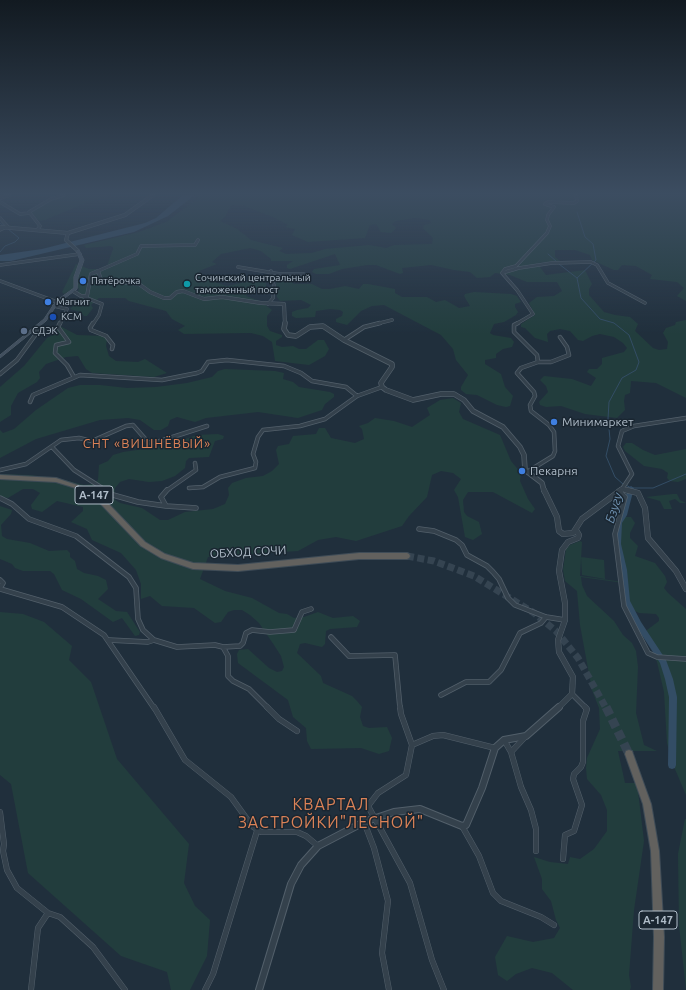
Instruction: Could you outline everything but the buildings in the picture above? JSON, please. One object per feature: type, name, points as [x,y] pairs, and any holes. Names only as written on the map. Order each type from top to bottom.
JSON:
[{"type":"highway","name":"ОБХОД СОЧИ","points":[[0,477],[56,480],[81,488],[100,499],[140,541],[153,550],[183,563],[217,568],[261,567],[359,556],[407,556]]},
{"type":"highway","name":"А-147","points":[[629,754],[647,804],[655,851],[659,937],[658,990]]},
{"type":"main road","points":[[0,357],[45,320],[57,302],[77,286],[76,277],[82,260],[79,253]]},
{"type":"street","points":[[67,241],[79,253]]},
{"type":"street","points":[[84,297],[88,295],[91,274],[137,254],[141,246],[195,245],[197,241]]},
{"type":"street","points":[[502,273],[505,269],[516,266],[540,241]]},
{"type":"street","points":[[0,265],[79,253]]},
{"type":"street","points":[[502,273],[519,268],[552,263],[593,263],[597,265],[605,280],[645,304]]},
{"type":"street","points":[[238,267],[285,274],[304,274]]},
{"type":"street","points":[[98,271],[101,280],[138,284],[150,292],[167,298],[177,292],[183,291],[204,298],[222,297],[268,304],[284,304],[284,329],[288,335],[298,335],[310,327],[320,326],[392,364],[389,372],[383,378],[382,387]]},
{"type":"street","points":[[268,304],[272,298],[274,285],[270,277],[271,271]]},
{"type":"street","points":[[502,273],[518,290],[532,311],[533,314],[530,317],[514,325],[513,329],[514,332],[537,356],[538,362]]},
{"type":"street","points":[[0,281],[57,302]]},
{"type":"street","points":[[73,290],[84,297],[102,304],[99,315],[90,328],[91,330],[106,336],[113,345],[112,349]]},
{"type":"street","points":[[54,306],[66,309],[58,327],[59,331],[69,341],[68,344],[56,345],[55,353],[67,365],[74,377]]},
{"type":"street","points":[[344,340],[364,327],[392,320]]},
{"type":"street","points":[[0,374],[17,360],[36,334],[37,331],[34,329]]},
{"type":"street","points":[[527,472],[553,456],[555,451],[554,432],[549,425],[531,411],[530,405],[535,396],[534,392],[517,373],[521,368],[538,362],[551,362],[568,356],[569,354],[567,347],[560,338]]},
{"type":"street","points":[[30,402],[33,396],[74,377],[86,375],[162,380],[197,373],[202,371],[208,362],[227,360],[284,366],[301,373],[312,381],[346,387],[357,396]]},
{"type":"street","points":[[189,488],[203,487],[220,477],[255,468],[256,462],[253,454],[258,437],[263,430],[300,426],[324,420],[357,396],[382,387],[413,400],[441,394],[459,396],[473,411],[497,423],[510,435],[522,451],[525,460],[524,468],[542,483],[548,502],[557,517],[560,532],[568,535],[576,530],[582,519],[622,489],[632,474],[620,453],[618,446],[622,431],[634,426],[686,418]]},
{"type":"street","points":[[0,470],[21,466],[61,440],[79,438],[92,441],[129,425],[133,425],[148,442],[154,443],[207,426]]},
{"type":"street","points":[[52,447],[74,470],[113,495],[138,502],[179,508],[196,508]]},
{"type":"street","points":[[166,506],[161,498],[168,489],[196,470],[197,468],[194,463]]},
{"type":"street","points":[[622,489],[631,490],[640,495],[645,508],[648,538],[676,571],[686,589]]},
{"type":"street","points":[[622,489],[625,497],[615,534],[624,606],[648,653],[657,657],[686,659]]},
{"type":"street","points":[[0,498],[12,504],[29,519],[76,536],[96,554],[129,577],[136,588],[138,619],[144,630],[154,640],[177,647],[215,645],[223,647],[240,646],[246,633],[252,630],[270,632],[294,630],[302,612],[311,609]]},
{"type":"street","points":[[418,529],[434,531],[456,540],[462,545],[467,555],[493,572],[499,579],[511,602],[525,610],[546,617],[565,620]]},
{"type":"street","points":[[511,752],[526,736],[552,714],[572,694],[573,677],[562,660],[558,640],[565,620],[565,603],[560,571],[560,556],[565,546],[578,537],[576,530]]},
{"type":"street","points":[[0,580],[3,583],[0,589],[62,607],[109,640],[127,670],[162,719],[185,760],[231,798],[252,826],[257,830],[297,832],[306,836],[318,846]]},
{"type":"street","points":[[441,695],[466,682],[488,682],[501,670],[510,650],[520,634],[541,623],[546,617]]},
{"type":"street","points":[[331,637],[349,656],[365,657],[390,654],[395,655],[401,714],[412,745],[406,775],[378,793],[368,806],[410,883],[432,960],[444,990]]},
{"type":"street","points":[[109,640],[148,642],[154,640]]},
{"type":"street","points":[[223,647],[228,656],[228,676],[233,681],[249,689],[279,718],[297,731]]},
{"type":"street","points":[[563,859],[565,835],[574,831],[582,805],[573,779],[574,774],[584,762],[583,721],[587,709],[572,694]]},
{"type":"street","points":[[412,745],[433,736],[443,735],[495,748]]},
{"type":"street","points":[[462,826],[469,822],[495,748],[504,740],[526,736]]},
{"type":"street","points":[[504,740],[511,752],[521,787],[531,810],[536,830],[536,851]]},
{"type":"street","points":[[259,990],[291,884],[301,865],[318,846],[364,822],[394,812],[420,809],[462,826],[479,856],[493,893],[501,900],[541,917],[554,925]]},
{"type":"street","points":[[0,812],[4,844],[3,851],[7,870],[17,888],[48,913],[60,917],[93,946],[125,990]]},
{"type":"street","points":[[364,822],[374,848],[388,901],[382,953],[385,976],[389,990]]},
{"type":"street","points":[[205,990],[212,974],[232,908],[252,852],[257,830]]},
{"type":"street","points":[[31,990],[38,928],[48,913]]},
{"type":"green space","points":[[100,241],[256,241],[283,248],[279,251],[286,254],[312,253],[325,249],[369,245],[386,248],[394,245],[432,244],[432,241],[686,241],[686,301],[677,296],[684,288],[677,282],[650,279],[652,275],[636,266],[622,265],[618,270],[614,270],[592,260],[590,255],[575,250],[555,250],[555,257],[560,261],[537,263],[546,275],[585,270],[592,284],[589,289],[589,295],[604,312],[630,317],[638,324],[635,331],[653,348],[659,350],[667,349],[668,342],[663,333],[666,328],[675,325],[676,322],[686,320],[686,398],[656,383],[631,381],[630,393],[625,395],[625,410],[617,418],[585,414],[561,406],[546,407],[540,405],[539,402],[548,392],[546,386],[540,380],[544,376],[572,379],[591,386],[596,378],[587,372],[589,369],[597,369],[602,364],[602,358],[624,352],[627,348],[623,343],[614,337],[600,334],[583,341],[578,340],[570,331],[560,329],[550,331],[547,334],[548,342],[535,338],[525,328],[521,327],[521,324],[535,315],[529,303],[537,297],[554,296],[562,291],[557,282],[527,282],[510,275],[495,273],[490,277],[477,278],[470,272],[431,265],[402,268],[403,273],[400,274],[376,265],[367,265],[342,269],[329,274],[316,274],[312,272],[314,269],[340,265],[335,254],[290,269],[287,268],[287,265],[293,261],[271,261],[271,259],[261,251],[250,248],[221,254],[212,262],[217,264],[199,271],[203,278],[227,286],[251,281],[261,281],[266,283],[266,287],[248,292],[246,296],[260,301],[272,310],[267,316],[267,326],[270,331],[282,335],[282,337],[276,341],[276,345],[282,347],[293,346],[299,349],[306,349],[318,340],[324,340],[329,349],[325,356],[309,365],[275,361],[272,342],[263,336],[251,333],[184,334],[178,330],[185,326],[172,319],[166,311],[129,301],[125,298],[99,298],[91,305],[93,308],[87,316],[84,316],[81,312],[70,309],[81,298],[78,292],[79,288],[75,288],[64,294],[62,292],[76,264],[89,269],[100,269],[107,266],[113,249],[113,247],[110,246],[86,248],[84,245]]},
{"type":"green space","points":[[278,277],[288,279],[294,284],[312,284],[322,289],[345,286],[359,289],[363,284],[368,284],[395,289],[395,293],[402,297],[427,297],[436,302],[445,300],[459,308],[470,306],[464,296],[465,294],[474,292],[511,294],[517,296],[521,302],[515,304],[518,312],[516,315],[504,322],[494,324],[490,333],[493,335],[511,338],[514,342],[512,347],[503,349],[496,354],[496,358],[485,360],[485,364],[501,374],[505,387],[513,396],[510,406],[506,407],[497,405],[477,395],[466,394],[461,390],[461,387],[468,375],[456,360],[453,349],[441,335],[384,305],[372,306],[361,311],[347,325],[336,322],[336,319],[342,316],[343,312],[340,310],[330,309],[316,311],[315,317],[296,318],[292,316],[292,312],[308,308],[311,305],[301,300],[280,301],[277,297],[276,279]]},
{"type":"green space","points":[[60,326],[77,335],[104,336],[107,339],[106,346],[109,356],[116,361],[138,362],[145,359],[167,373],[154,377],[92,373],[86,369],[78,356],[66,357],[46,364],[39,372],[40,378],[37,382],[18,393],[11,406],[11,415],[0,422],[0,387],[24,366],[47,338],[53,335]]},
{"type":"green space","points":[[225,369],[275,371],[284,373],[283,379],[293,382],[299,387],[330,392],[334,394],[334,397],[325,404],[322,410],[298,418],[258,412],[206,418],[195,422],[177,417],[170,420],[168,426],[161,430],[154,430],[140,420],[128,418],[100,420],[36,439],[0,458],[0,430],[3,433],[14,429],[36,410],[68,388],[80,385],[100,385],[127,388],[156,387],[187,383],[212,377],[218,371]]},
{"type":"green space","points":[[453,398],[461,403],[459,412],[463,419],[500,435],[511,461],[521,473],[520,481],[528,499],[535,509],[532,513],[493,492],[468,492],[463,500],[464,512],[467,516],[479,522],[482,534],[473,540],[465,537],[458,497],[454,490],[461,479],[453,473],[441,471],[432,475],[427,497],[409,516],[402,526],[356,541],[336,537],[318,540],[298,551],[208,557],[200,579],[225,591],[252,598],[279,613],[287,614],[294,618],[304,617],[318,612],[333,618],[353,616],[360,621],[357,627],[330,629],[326,631],[325,644],[322,647],[305,643],[300,644],[297,653],[321,676],[323,683],[352,696],[357,701],[362,707],[360,717],[363,726],[369,728],[387,727],[392,738],[389,751],[379,754],[361,748],[311,749],[307,741],[306,728],[293,717],[288,700],[238,663],[237,654],[239,650],[248,649],[269,668],[277,672],[282,671],[284,667],[281,656],[274,645],[259,623],[250,615],[242,610],[234,610],[228,612],[221,622],[215,623],[194,608],[162,606],[150,596],[141,599],[141,584],[136,570],[121,553],[92,540],[87,529],[71,522],[83,511],[83,507],[57,501],[42,512],[32,509],[31,505],[40,493],[33,489],[23,489],[8,498],[0,496],[0,474],[57,478],[84,485],[92,484],[98,480],[99,465],[108,461],[113,455],[123,452],[165,446],[197,435],[218,434],[224,436],[223,439],[215,441],[209,457],[189,458],[186,461],[185,468],[175,476],[162,481],[149,482],[129,479],[120,482],[115,488],[114,499],[120,503],[142,508],[160,520],[168,520],[185,512],[213,509],[225,504],[229,495],[228,488],[232,483],[246,478],[263,476],[272,471],[279,464],[276,450],[278,446],[289,444],[293,436],[316,434],[319,428],[325,428],[331,438],[355,443],[364,439],[362,429],[359,426],[368,423],[375,418],[394,421],[412,427],[430,415],[427,408],[440,400]]},
{"type":"green space","points":[[626,443],[632,443],[655,455],[686,449],[686,479],[678,482],[670,481],[667,478],[668,473],[662,469],[644,466],[625,451],[623,447]]},
{"type":"green space","points":[[677,494],[680,500],[686,503],[680,503],[675,499],[669,501],[672,509],[664,509],[660,501],[646,497]]},
{"type":"green space","points":[[0,506],[12,510],[11,514],[1,525],[2,536],[7,539],[30,543],[49,551],[67,550],[70,553],[70,557],[75,561],[77,569],[84,573],[98,576],[106,580],[108,589],[98,599],[116,611],[127,612],[140,632],[139,635],[135,636],[122,618],[113,622],[81,599],[62,590],[54,574],[50,571],[23,571],[0,559]]},
{"type":"green space","points":[[622,517],[631,517],[635,523],[630,533],[630,538],[638,546],[635,556],[655,563],[665,576],[667,582],[664,588],[686,609],[686,795],[672,762],[667,743],[664,692],[657,662],[647,635],[647,630],[659,621],[659,618],[656,614],[639,613],[633,610],[628,603],[624,583],[581,577],[582,585],[587,596],[614,621],[623,635],[632,643],[636,651],[638,667],[636,713],[644,745],[657,751],[618,751],[625,783],[637,783],[644,841],[634,910],[629,975],[631,987],[630,990],[573,990],[552,973],[532,968],[516,974],[507,981],[498,975],[495,957],[507,936],[533,942],[554,938],[560,928],[556,920],[551,901],[542,889],[542,879],[534,857],[550,862],[568,864],[570,857],[580,859],[594,849],[607,831],[607,810],[601,795],[587,779],[586,768],[587,758],[600,729],[599,708],[592,690],[580,625],[577,591],[565,581],[563,570],[566,549],[570,545],[580,541],[582,542],[580,576],[623,582],[616,536],[618,525]]},
{"type":"green space","points":[[581,557],[604,560],[605,579],[582,575]]},
{"type":"green space","points":[[0,612],[23,614],[44,622],[72,646],[69,660],[91,682],[117,759],[189,844],[184,883],[195,906],[210,920],[207,956],[190,990],[171,990],[167,972],[121,956],[28,873],[11,784],[0,775]]},
{"type":"green space","points":[[685,819],[686,990],[679,925],[678,854]]},
{"type":"water","points":[[73,241],[95,241],[11,261],[0,261],[0,255],[42,249]]},
{"type":"waterway","points":[[0,252],[5,246],[16,241]]},
{"type":"waterway","name":"Бзугу","points":[[577,278],[596,260],[593,244],[590,241]]},
{"type":"waterway","points":[[548,254],[557,262]]},
{"type":"waterway","points":[[559,264],[577,278]]},
{"type":"waterway","name":"Бзугу","points":[[577,278],[581,298],[600,319],[614,323],[629,335],[639,362],[636,370],[622,378],[609,402],[608,419],[610,439],[606,456],[615,477],[623,484]]},
{"type":"waterway","points":[[626,485],[631,488],[653,488],[686,474]]},
{"type":"waterway","name":"Бзугу","points":[[631,488],[624,515],[619,523],[618,544],[624,570],[627,601],[638,624],[663,662],[669,679],[673,697],[672,765]]},
{"type":"tunnel","points":[[407,556],[434,561],[474,576],[534,613],[556,631],[578,658],[606,708]]},
{"type":"tunnel","points":[[606,707],[629,754]]},
{"type":"place","name":"Пятёрочка","points":[[83,281]]},
{"type":"place","name":"Сочинский центральный таможенный пост","points":[[187,284]]},
{"type":"place","name":"Магнит","points":[[48,302]]},
{"type":"place","name":"КСМ","points":[[53,317]]},
{"type":"place","name":"СДЭК","points":[[24,331]]},
{"type":"place","name":"Минимаркет","points":[[554,422]]},
{"type":"place","name":"Пекарня","points":[[522,471]]},
{"type":"district","name":"СНТ «ВИШНЁВЫЙ»","points":[[147,444]]},
{"type":"district","name":"КВАРТАЛ ЗАСТРОЙКИ\"ЛЕСНОЙ\"","points":[[331,814]]}]
